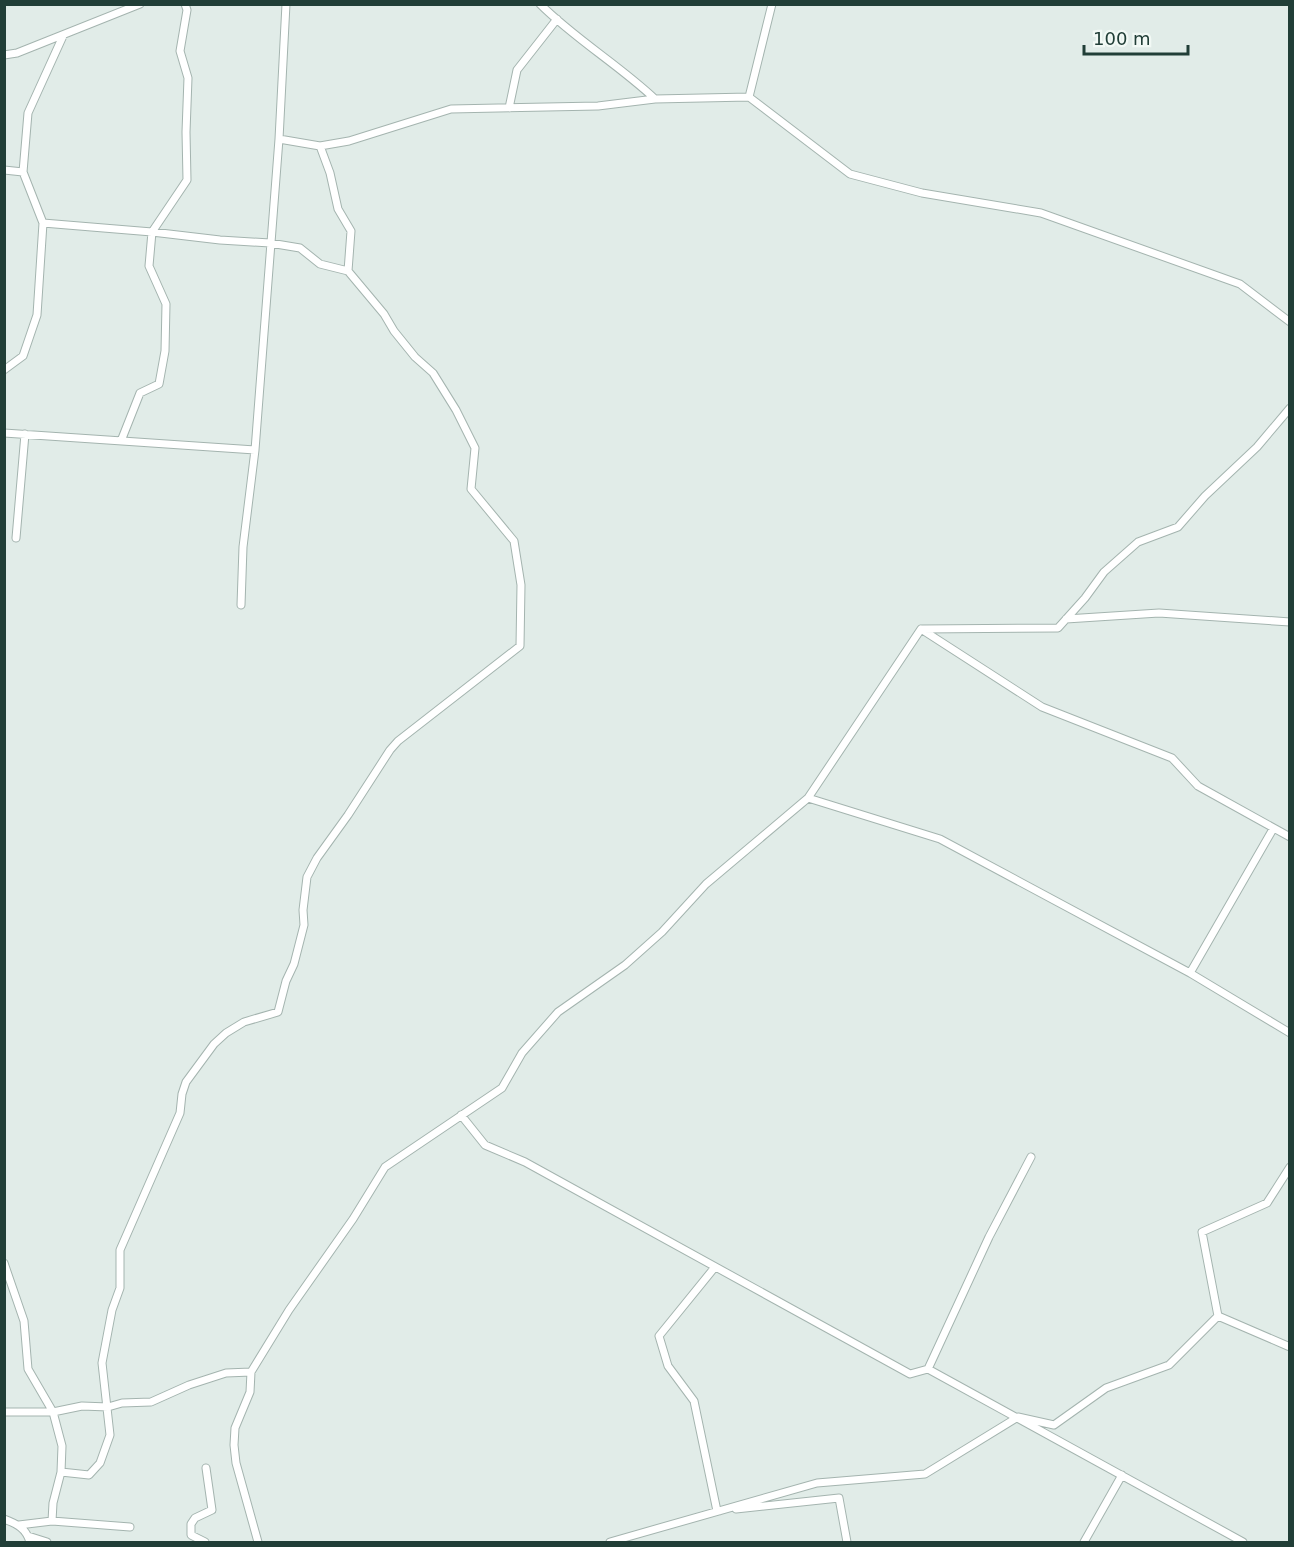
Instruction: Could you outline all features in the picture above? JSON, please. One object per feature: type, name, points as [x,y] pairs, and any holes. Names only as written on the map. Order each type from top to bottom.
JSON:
[{"type":"street","points":[[4,55],[17,53],[63,36],[140,4]]},
{"type":"street","points":[[121,441],[140,393],[159,384],[165,351],[166,304],[149,266],[152,232],[187,180],[188,78],[180,51],[187,10],[185,4]]},
{"type":"street","points":[[241,606],[243,547],[255,450],[279,139],[286,4]]},
{"type":"street","points":[[540,4],[634,79],[655,99]]},
{"type":"street","points":[[748,97],[772,4]]},
{"type":"street","points":[[509,108],[517,70],[557,19]]},
{"type":"street","points":[[4,370],[23,356],[37,315],[43,224],[22,172],[28,113],[63,36]]},
{"type":"street","points":[[279,139],[320,146],[350,141],[451,109],[598,106],[655,99],[748,97],[850,174],[922,193],[1041,213],[1240,284],[1290,322]]},
{"type":"street","points":[[320,146],[330,173],[338,209],[351,231],[348,271]]},
{"type":"street","points":[[4,170],[22,172]]},
{"type":"street","points":[[43,224],[270,243],[300,248],[320,264],[348,271],[384,314],[394,331],[415,357],[433,373],[456,410],[475,448],[471,489],[514,541],[521,585],[520,646],[398,741],[317,858],[307,877],[303,910],[304,926],[278,1012],[244,1022],[226,1033],[214,1044],[186,1082],[180,1113],[120,1250],[120,1288],[108,1327],[102,1363],[110,1435],[100,1463],[89,1474],[61,1472]]},
{"type":"street","points":[[921,629],[1058,628],[1085,598],[1104,572],[1138,542],[1178,527],[1205,496],[1257,447],[1290,408]]},
{"type":"street","points":[[4,433],[255,450]]},
{"type":"street","points":[[16,538],[25,434]]},
{"type":"street","points":[[1066,619],[1159,613],[1290,622]]},
{"type":"street","points":[[258,1542],[236,1463],[234,1445],[236,1428],[250,1392],[251,1372],[289,1310],[354,1219],[385,1167],[502,1088],[522,1053],[558,1012],[625,965],[662,932],[706,884],[808,798],[921,629]]},
{"type":"street","points":[[921,629],[1042,707],[1172,758],[1198,786],[1290,837]]},
{"type":"street","points":[[808,798],[940,839],[1191,972],[1290,1033]]},
{"type":"street","points":[[1191,972],[1273,829]]},
{"type":"street","points":[[461,1115],[485,1145],[525,1162],[910,1374],[928,1369],[1243,1542]]},
{"type":"street","points":[[928,1369],[989,1237],[1031,1157]]},
{"type":"street","points":[[1218,1316],[1202,1232],[1267,1203],[1290,1167]]},
{"type":"street","points":[[4,1263],[24,1321],[28,1369],[53,1412],[62,1446],[61,1472],[53,1503],[52,1521]]},
{"type":"street","points":[[715,1267],[658,1336],[668,1366],[694,1401],[717,1511]]},
{"type":"street","points":[[1218,1316],[1290,1347]]},
{"type":"street","points":[[610,1542],[817,1483],[925,1474],[1018,1417],[1054,1425],[1106,1388],[1169,1365],[1218,1316]]},
{"type":"street","points":[[4,1412],[53,1412],[82,1406],[108,1407],[122,1403],[151,1402],[226,1373],[251,1372]]},
{"type":"street","points":[[205,1542],[191,1535],[190,1524],[195,1518],[212,1510],[206,1468]]},
{"type":"street","points":[[1084,1542],[1122,1475]]},
{"type":"street","points":[[717,1511],[839,1498],[848,1542]]},
{"type":"street","points":[[4,1519],[19,1525],[52,1521],[130,1527]]},
{"type":"street","points":[[19,1525],[29,1539],[47,1542]]}]
